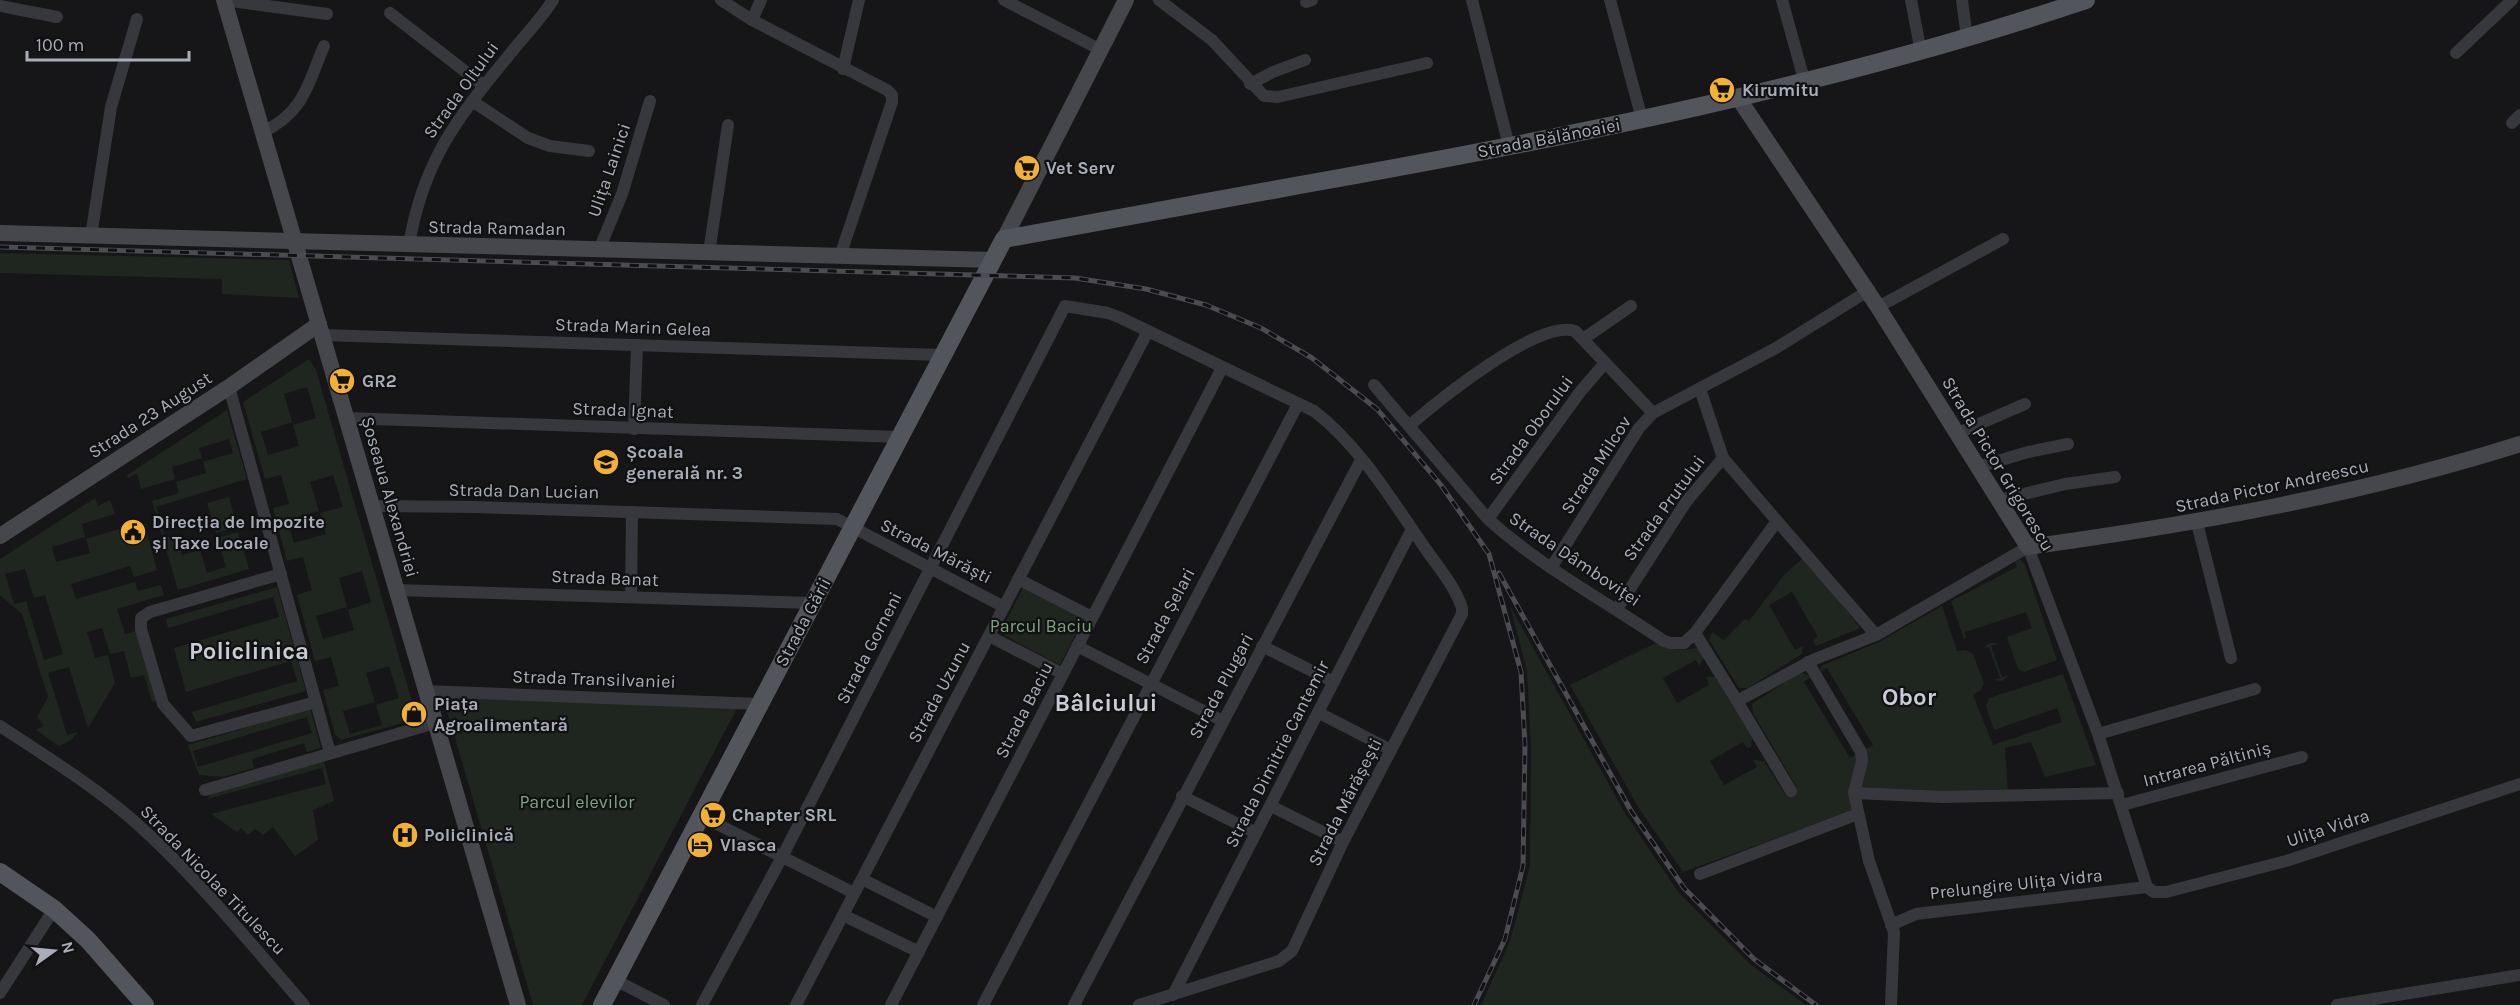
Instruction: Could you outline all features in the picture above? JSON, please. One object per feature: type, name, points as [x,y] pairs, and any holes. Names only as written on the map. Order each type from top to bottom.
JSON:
[{"type":"main road","name":"Strada Bălănoaiei","points":[[1004,239],[1509,146],[1739,99],[1921,52],[2086,0]]},
{"type":"main road","name":"Strada Gării","points":[[602,1005],[1004,239]]},
{"type":"main road","points":[[0,872],[54,909],[88,940],[146,1005]]},
{"type":"street","points":[[224,0],[327,14]]},
{"type":"street","name":"Șoseaua Alexandriei","points":[[224,0],[518,1005]]},
{"type":"street","name":"Strada Oltului","points":[[409,245],[419,196],[430,167],[453,126],[553,0]]},
{"type":"street","points":[[721,0],[752,20],[887,90],[892,95],[892,102],[840,256]]},
{"type":"street","points":[[752,20],[761,0]]},
{"type":"street","points":[[843,69],[859,0]]},
{"type":"street","points":[[1004,0],[1101,50]]},
{"type":"street","points":[[1004,239],[1126,0]]},
{"type":"street","points":[[1159,0],[1212,40],[1250,84],[1264,96],[1278,98],[1427,63]]},
{"type":"street","points":[[1472,0],[1509,146]]},
{"type":"street","points":[[1610,0],[1642,119]]},
{"type":"street","points":[[1782,0],[1805,83]]},
{"type":"street","points":[[1911,0],[1921,52]]},
{"type":"street","points":[[1962,0],[1967,38]]},
{"type":"street","points":[[2456,53],[2512,0]]},
{"type":"street","points":[[0,6],[57,17]]},
{"type":"street","points":[[390,13],[484,86]]},
{"type":"street","points":[[91,236],[111,107],[136,19]]},
{"type":"street","points":[[263,132],[285,121],[296,110],[324,46]]},
{"type":"street","points":[[1250,84],[1305,60]]},
{"type":"street","name":"Strada Pictor Grigorescu","points":[[1739,99],[1868,291],[2028,547],[2098,734],[2147,886]]},
{"type":"street","points":[[472,100],[528,138],[550,146],[589,151]]},
{"type":"street","name":"Ulița Lainici","points":[[599,250],[625,185],[650,101]]},
{"type":"street","points":[[709,253],[728,125]]},
{"type":"street","name":"Strada Ramadan","points":[[0,233],[993,260]]},
{"type":"street","points":[[1878,307],[2003,239]]},
{"type":"street","points":[[1410,425],[1470,375],[1522,346],[1563,330],[1575,331],[1653,413],[1776,348],[1868,291]]},
{"type":"street","name":"Strada Gorneni","points":[[702,1005],[782,857],[1065,306],[1108,313],[1148,331]]},
{"type":"street","points":[[1582,339],[1631,306]]},
{"type":"street","name":"Strada Marin Gelea","points":[[321,330],[637,345],[942,355]]},
{"type":"street","name":"Strada 23 August","points":[[0,536],[321,330]]},
{"type":"street","points":[[1148,331],[1298,404],[1328,422],[1361,460],[1412,529]]},
{"type":"street","name":"Strada Uzunu","points":[[796,1005],[1148,331]]},
{"type":"street","points":[[634,429],[637,345]]},
{"type":"street","name":"Strada Oborului","points":[[1488,519],[1580,392],[1605,363]]},
{"type":"street","name":"Strada Baciu","points":[[891,1005],[1222,368]]},
{"type":"street","name":"Strada Dâmboviței","points":[[1374,385],[1488,519],[1515,543],[1671,644],[1684,643],[1695,633]]},
{"type":"street","points":[[229,387],[330,753]]},
{"type":"street","points":[[1700,389],[1723,458],[1876,634]]},
{"type":"street","name":"Strada Șelari","points":[[983,1005],[1298,404]]},
{"type":"street","points":[[1958,433],[2025,404]]},
{"type":"street","name":"Strada Milcov","points":[[1551,568],[1640,428],[1653,413]]},
{"type":"street","name":"Strada Ignat","points":[[346,418],[899,437]]},
{"type":"street","points":[[1978,467],[2028,452],[2068,444]]},
{"type":"street","name":"Strada Pictor Andreescu","points":[[2028,547],[2197,523],[2372,486],[2520,444]]},
{"type":"street","name":"Strada Prutului","points":[[1617,609],[1686,502],[1723,458]]},
{"type":"street","name":"Strada Plugari","points":[[1074,1005],[1182,796],[1361,460]]},
{"type":"street","points":[[1999,500],[2065,484],[2115,477]]},
{"type":"street","name":"Strada Dan Lucian","points":[[372,506],[832,518],[852,528]]},
{"type":"street","points":[[630,597],[632,512]]},
{"type":"street","points":[[1777,521],[1695,633],[1791,791]]},
{"type":"street","points":[[2197,523],[2231,658]]},
{"type":"street","name":"Strada Mărăști","points":[[852,528],[1004,607]]},
{"type":"street","name":"Strada Dimitrie Cantemir","points":[[1173,995],[1412,529]]},
{"type":"street","name":"Strada Mărășești","points":[[1139,1005],[1279,961],[1288,955],[1343,842],[1462,614],[1456,596],[1412,529]]},
{"type":"street","points":[[1737,701],[1808,662],[1876,634],[2028,547]]},
{"type":"street","points":[[281,574],[150,612],[141,618],[141,630],[163,704],[190,736],[316,702]]},
{"type":"street","name":"Strada Mărăști","points":[[1018,579],[1092,617]]},
{"type":"street","name":"Strada Banat","points":[[396,590],[813,603]]},
{"type":"street","points":[[988,636],[1063,674]]},
{"type":"street","points":[[1077,646],[1223,721]]},
{"type":"street","points":[[1262,646],[1334,682]]},
{"type":"street","points":[[1808,662],[1861,752],[1862,761],[1854,794],[1878,889],[1894,932],[1894,978],[1891,1005]]},
{"type":"street","points":[[2098,734],[2255,689]]},
{"type":"street","name":"Strada Transilvaniei","points":[[426,691],[760,704]]},
{"type":"street","points":[[1319,713],[1392,750]]},
{"type":"street","points":[[205,790],[435,723]]},
{"type":"street","name":"Strada Nicolae Titulescu","points":[[0,726],[79,779],[134,821],[199,888],[304,1005]]},
{"type":"street","name":"Intrarea Păltiniș","points":[[1854,794],[2120,799],[2301,757]]},
{"type":"street","name":"Ulița Vidra","points":[[2147,886],[2154,892],[2166,892],[2251,871],[2520,784]]},
{"type":"street","points":[[1182,796],[1256,832]]},
{"type":"street","points":[[1271,806],[1343,842]]},
{"type":"street","points":[[1700,874],[1858,814]]},
{"type":"street","points":[[701,816],[854,893]]},
{"type":"street","points":[[862,879],[937,917]]},
{"type":"street","name":"Prelungire Ulița Vidra","points":[[1891,925],[1917,914],[2147,886]]},
{"type":"street","points":[[0,993],[54,909]]},
{"type":"street","points":[[843,915],[919,952]]},
{"type":"street","points":[[2337,1005],[2520,975]]},
{"type":"street","points":[[615,980],[664,1005]]},
{"type":"green space","points":[[0,253],[289,260],[299,298],[222,294],[222,279],[0,273]]},
{"type":"green space","points":[[309,359],[316,370],[417,719],[341,740],[335,734],[323,690],[339,686],[331,657],[315,661],[297,595],[312,590],[303,557],[287,561],[273,508],[289,504],[281,475],[265,479],[243,402]],"holes":[[[307,387],[316,418],[293,425],[299,446],[268,455],[261,432],[292,422],[284,394]],[[333,475],[343,507],[320,513],[326,534],[294,543],[287,520],[319,511],[310,482]],[[362,571],[371,602],[348,610],[354,630],[323,639],[316,616],[347,607],[339,578]],[[389,666],[399,698],[376,705],[382,725],[350,734],[343,711],[375,702],[366,673]]]},
{"type":"green space","points":[[227,410],[247,479],[156,507],[165,538],[176,535],[182,555],[200,550],[207,573],[226,567],[217,538],[238,532],[249,569],[178,590],[152,501],[179,493],[176,482],[206,473],[203,462],[233,453],[229,439],[199,448],[202,458],[172,467],[175,479],[141,489],[137,473],[128,478],[127,475]]},
{"type":"green space","points":[[229,497],[237,527],[216,533],[207,503]]},
{"type":"green space","points":[[95,498],[98,506],[110,500],[115,514],[82,524],[85,537],[52,547],[56,562],[90,553],[86,539],[119,529],[123,541],[147,534],[157,570],[134,577],[130,566],[71,584],[76,599],[135,582],[138,591],[161,585],[164,595],[117,609],[125,634],[136,631],[156,701],[152,702],[144,675],[131,678],[124,651],[110,654],[102,628],[87,632],[95,658],[108,655],[115,683],[88,728],[69,667],[48,673],[67,735],[78,732],[71,740],[59,746],[36,730],[44,725],[37,717],[48,697],[22,614],[0,595],[0,559]],"holes":[[[25,569],[34,598],[45,595],[63,654],[44,660],[26,601],[14,604],[5,574]]]},
{"type":"green space","points":[[1804,557],[1860,628],[1816,646],[1813,640],[1818,637],[1792,592],[1769,605],[1795,650],[1803,646],[1802,654],[1748,688],[1739,688],[1709,640],[1712,632],[1724,640],[1745,619],[1749,621],[1784,575]]},
{"type":"green space","points":[[2020,559],[2025,565],[2057,660],[2024,672],[2018,669],[2007,637],[2032,628],[2026,612],[1965,632],[1966,638],[1964,639],[1951,601],[2017,567],[2015,562]]},
{"type":"green space","points":[[277,587],[306,691],[196,722],[192,712],[297,681],[291,661],[186,692],[174,648],[279,617],[273,597],[168,628],[166,619]]},
{"type":"green space","name":"Parcul Baciu","points":[[1023,588],[1083,619],[1060,665],[1000,633]]},
{"type":"green space","points":[[1510,606],[1626,815],[1679,893],[1750,964],[1806,1005],[1481,1005],[1510,941],[1530,866],[1531,746],[1527,671]]},
{"type":"green space","points":[[1942,606],[1957,651],[1966,650],[1973,654],[1984,683],[1981,690],[1973,695],[1993,745],[2062,722],[2057,708],[1994,730],[1986,706],[1989,698],[2063,674],[2096,765],[2045,777],[2031,742],[2005,748],[2008,792],[1859,790],[1866,749],[1873,745],[1827,668],[1820,672],[1821,666],[1879,642]]},
{"type":"green space","points":[[1656,643],[1677,649],[1699,647],[1704,657],[1699,666],[1696,660],[1663,678],[1677,703],[1709,685],[1706,677],[1715,677],[1752,738],[1751,747],[1747,748],[1743,742],[1710,761],[1724,785],[1757,767],[1753,760],[1764,761],[1785,794],[1797,788],[1753,713],[1752,704],[1801,672],[1811,677],[1804,682],[1850,758],[1856,755],[1856,767],[1850,782],[1852,811],[1683,872],[1638,807],[1570,685]]},
{"type":"green space","points":[[1990,643],[1999,643],[1991,646],[2002,677],[2010,675],[2002,681],[1993,680],[2000,678],[1989,647],[1983,648]]},
{"type":"green space","name":"Parcul elevilor","points":[[443,697],[737,708],[582,1005],[533,1005]]},
{"type":"green space","points":[[310,708],[321,748],[307,752],[304,743],[252,759],[254,768],[223,777],[199,775],[188,745]],"holes":[[[307,717],[312,733],[198,767],[193,751]]]},
{"type":"green space","points":[[324,761],[334,801],[313,810],[318,840],[295,856],[273,827],[263,835],[255,829],[248,835],[241,828],[237,832],[211,814],[326,784],[322,768],[207,799],[213,792]]},
{"type":"railway","points":[[0,247],[1075,278],[1146,289],[1206,305],[1261,328],[1312,358],[1377,409],[1441,485],[1489,554],[1521,672],[1525,745],[1523,866],[1505,939],[1474,1005]]},
{"type":"railway","points":[[1499,573],[1631,811],[1684,888],[1754,959],[1816,1005]]},
{"type":"place","name":"Kirumitu","points":[[1722,90]]},
{"type":"place","name":"Vet Serv","points":[[1027,168]]},
{"type":"place","name":"GR2","points":[[342,381]]},
{"type":"place","name":"Școala generală nr. 3","points":[[606,462]]},
{"type":"place","name":"Direcția de Impozite și Taxe Locale","points":[[133,532]]},
{"type":"place","name":"Piața Agroalimentară","points":[[414,714]]},
{"type":"place","name":"Chapter SRL","points":[[713,815]]},
{"type":"place","name":"Policlinică","points":[[405,835]]},
{"type":"place","name":"Vlasca","points":[[700,845]]},
{"type":"district","name":"Policlinica","points":[[249,651]]},
{"type":"district","name":"Obor","points":[[1909,697]]},
{"type":"district","name":"Bâlciului","points":[[1106,703]]}]
